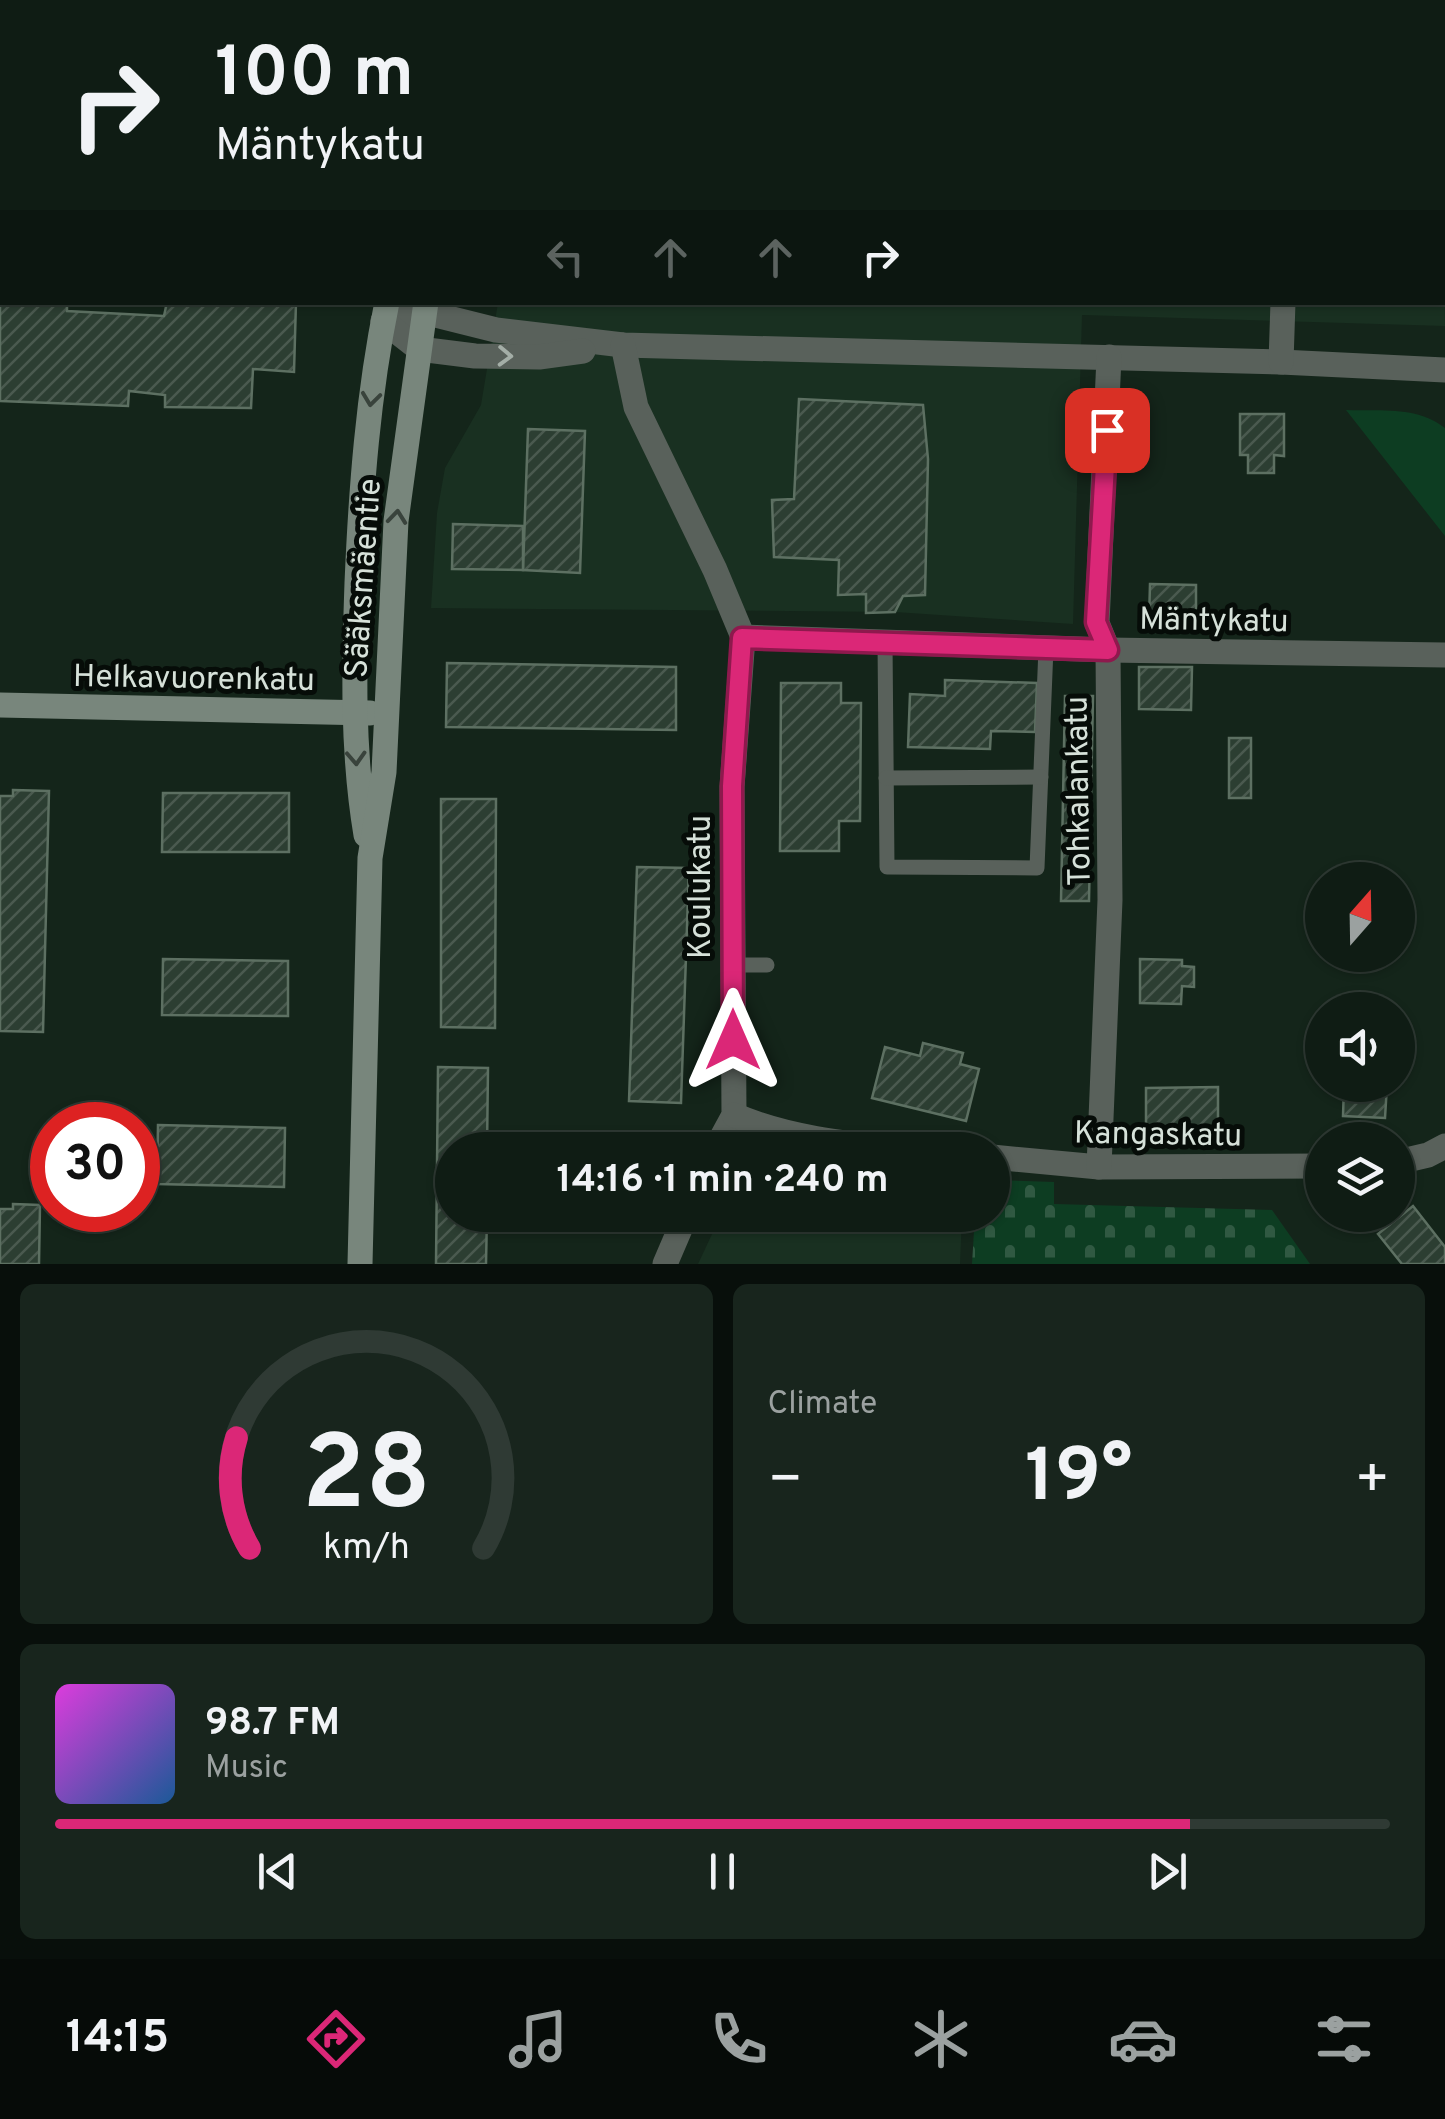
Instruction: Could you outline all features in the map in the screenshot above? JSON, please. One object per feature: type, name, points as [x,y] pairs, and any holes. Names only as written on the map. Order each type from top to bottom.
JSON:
[{"type":"main road","name":"Sääksmäentie","points":[[360,1264],[370,858],[384,772],[396,521],[425,307]]},
{"type":"main road","name":"Sääksmäentie","points":[[370,858],[358,788],[354,712],[360,527],[370,403],[385,312]]},
{"type":"main road","name":"Helkavuorenkatu","points":[[0,706],[386,713]]},
{"type":"street","points":[[1281,362],[1283,305]]},
{"type":"street","points":[[385,312],[425,307],[496,330],[623,345],[1281,362],[1445,370]]},
{"type":"street","points":[[385,312],[418,349],[475,356],[539,357],[623,345]]},
{"type":"street","name":"Koulukatu","points":[[623,345],[636,407],[742,638],[732,786],[734,1115],[725,1132]]},
{"type":"street","name":"Tohkalankatu","points":[[1099,1167],[1110,900],[1108,650],[1096,622],[1109,357]]},
{"type":"street","name":"Mäntykatu","points":[[742,638],[1108,650],[1445,655]]},
{"type":"street","points":[[734,1115],[780,1132]]},
{"type":"street","points":[[1415,1157],[1445,1146]]},
{"type":"street","name":"Kangaskatu","points":[[1010,1159],[1099,1167],[1305,1166]]},
{"type":"street","points":[[665,1264],[679,1232]]},
{"type":"lane","points":[[885,642],[887,867],[1038,868],[1046,648]]},
{"type":"lane","points":[[886,778],[1041,777]]},
{"type":"lane","points":[[732,965],[768,964]]},
{"type":"shaded area","points":[[498,305],[1445,305],[1445,326],[1082,315],[1073,624],[895,612],[431,608],[437,513],[445,468],[481,405]]},
{"type":"shaded area","points":[[713,1232],[961,1232],[960,1264],[698,1264]]},
{"type":"green space","points":[[1346,410],[1411,413],[1445,428],[1445,536]]},
{"type":"green space","points":[[1010,1181],[1054,1182],[1054,1204],[1272,1210],[1310,1264],[972,1264],[974,1232],[1010,1232]]},
{"type":"building","points":[[0,305],[67,305],[67,311],[164,316],[166,305],[296,305],[294,372],[253,369],[251,408],[165,407],[165,395],[129,391],[128,406],[0,401]]},
{"type":"building","points":[[799,399],[923,405],[928,459],[925,595],[903,596],[895,612],[866,613],[866,594],[838,595],[839,560],[774,557],[772,500],[794,499]]},
{"type":"building","points":[[1240,414],[1284,414],[1284,456],[1274,455],[1274,473],[1248,473],[1248,455],[1240,455]]},
{"type":"building","points":[[528,429],[585,431],[580,573],[523,570]]},
{"type":"building","points":[[453,524],[523,526],[523,570],[452,569]]},
{"type":"building","points":[[1150,584],[1196,585],[1196,622],[1149,621]]},
{"type":"building","points":[[447,663],[676,667],[676,730],[446,727]]},
{"type":"building","points":[[1139,667],[1192,667],[1191,710],[1139,709]]},
{"type":"building","points":[[945,680],[1037,683],[1035,732],[991,731],[990,749],[908,747],[910,694],[945,696]]},
{"type":"building","points":[[781,683],[841,683],[841,703],[861,703],[860,821],[839,821],[839,851],[780,851]]},
{"type":"building","points":[[1065,696],[1093,696],[1089,901],[1061,901]]},
{"type":"building","points":[[1229,738],[1251,738],[1251,798],[1229,798]]},
{"type":"building","points":[[13,790],[49,791],[43,1032],[0,1031],[0,796],[13,796]]},
{"type":"building","points":[[163,793],[289,793],[289,852],[162,852]]},
{"type":"building","points":[[441,799],[496,799],[495,1028],[441,1027]]},
{"type":"building","points":[[637,867],[689,868],[681,1103],[629,1101]]},
{"type":"building","points":[[163,959],[288,961],[288,1016],[162,1015]]},
{"type":"building","points":[[1140,959],[1182,960],[1182,966],[1194,967],[1194,987],[1182,986],[1181,1004],[1140,1003]]},
{"type":"building","points":[[923,1043],[963,1053],[960,1064],[979,1069],[966,1121],[872,1098],[885,1047],[920,1056]]},
{"type":"building","points":[[438,1067],[488,1068],[487,1132],[437,1132]]},
{"type":"building","points":[[1218,1087],[1218,1133],[1146,1133],[1146,1088]]},
{"type":"building","points":[[1343,1102],[1386,1102],[1385,1118],[1343,1116]]},
{"type":"building","points":[[160,1125],[285,1128],[284,1187],[160,1184]]},
{"type":"building","points":[[13,1204],[30,1205],[30,1232],[40,1232],[39,1264],[0,1264],[0,1209],[13,1209]]},
{"type":"building","points":[[1415,1209],[1445,1247],[1445,1264],[1402,1264],[1378,1234],[1415,1232]]},
{"type":"building","points":[[436,1232],[487,1232],[486,1264],[436,1264]]},
{"type":"route","points":[[733,1040],[732,786],[742,638],[1108,650],[1096,622],[1107,430]]}]
